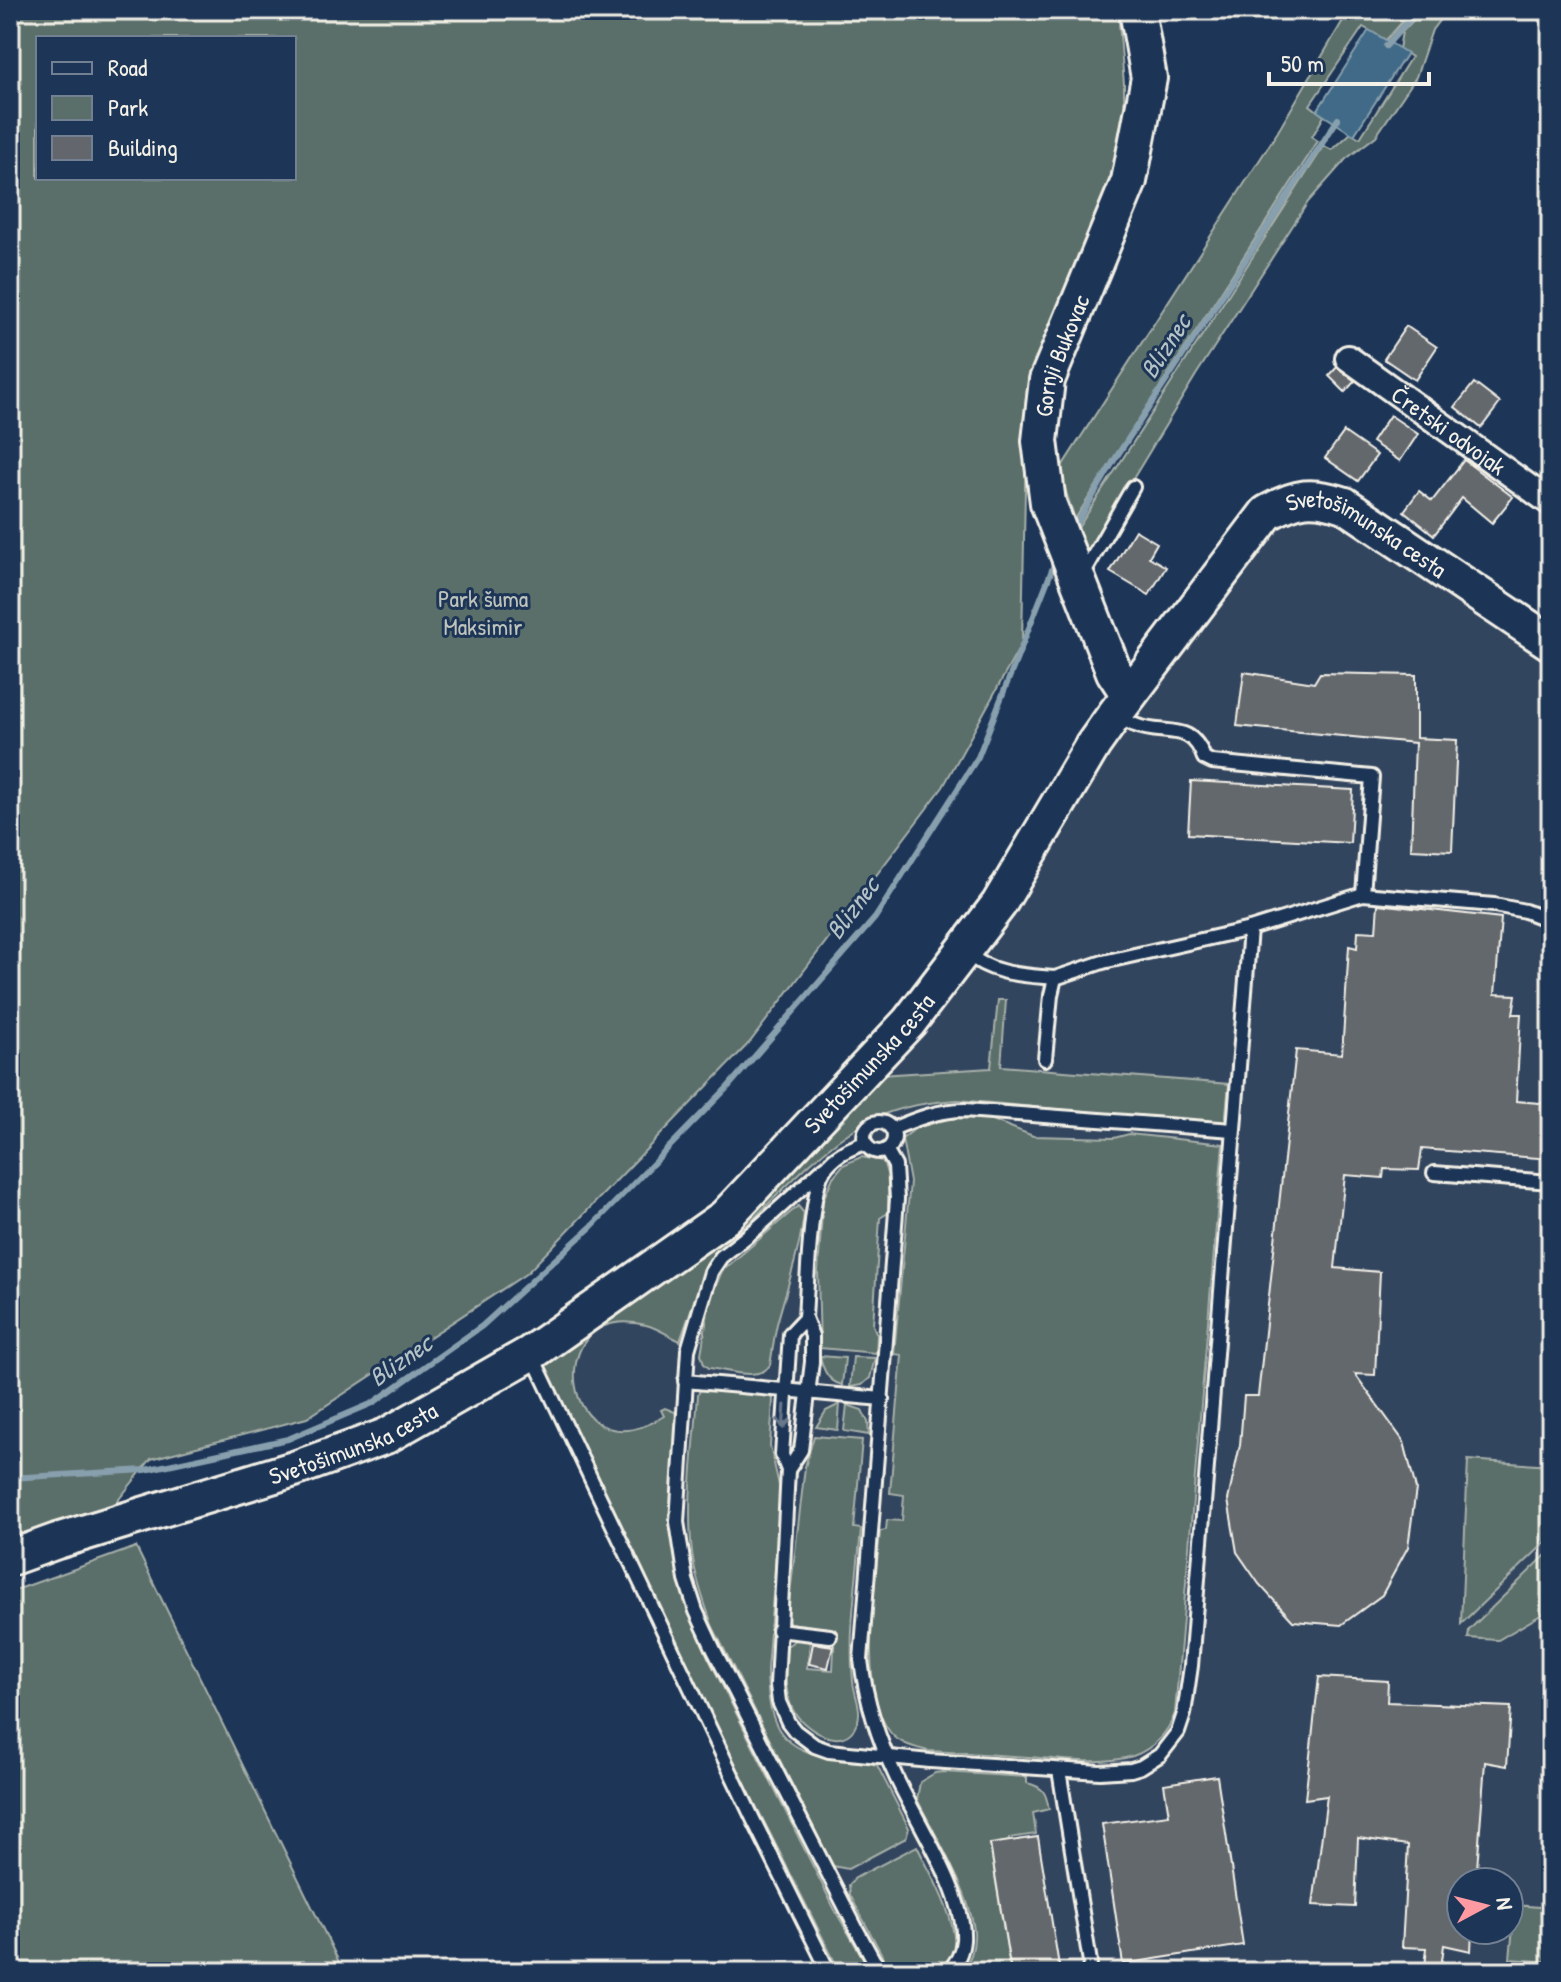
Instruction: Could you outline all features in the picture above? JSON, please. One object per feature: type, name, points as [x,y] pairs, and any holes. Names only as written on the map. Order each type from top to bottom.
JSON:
[{"type":"street","name":"Gornji Bukovac","points":[[1122,704],[1114,672],[1048,503],[1040,441],[1047,380],[1129,181],[1149,78],[1137,10]]},
{"type":"street","name":"Čretski odvojak","points":[[1348,358],[1551,503]]},
{"type":"street","name":"Svetošimunska cesta","points":[[10,1558],[294,1469],[386,1436],[531,1353],[725,1217],[909,1022],[999,904],[1093,745],[1267,513],[1284,503],[1305,497],[1326,498],[1345,505],[1551,643]]},
{"type":"lane","points":[[1076,575],[1133,487]]},
{"type":"lane","points":[[1122,704],[1136,726],[1189,734],[1201,747],[1204,758],[1212,762],[1372,777],[1363,894]]},
{"type":"lane","points":[[963,950],[982,965],[1002,973],[1055,978],[1103,962],[1250,929],[1363,894],[1494,905],[1525,911],[1551,921]]},
{"type":"lane","points":[[805,1318],[790,1334],[782,1455],[788,1470],[776,1667],[779,1702],[795,1731],[815,1746],[829,1751],[1059,1770],[1119,1772],[1141,1767],[1160,1755],[1178,1732],[1184,1714],[1194,1636],[1250,929]]},
{"type":"lane","points":[[1045,1059],[1055,978]]},
{"type":"lane","points":[[892,1129],[923,1116],[965,1110],[1233,1130]]},
{"type":"lane","points":[[874,1122],[884,1123],[892,1129],[893,1143],[886,1150],[872,1150],[865,1143],[864,1133],[874,1122]]},
{"type":"lane","points":[[865,1143],[843,1151],[721,1257],[711,1272],[688,1350],[677,1522],[681,1557],[696,1611],[856,1928],[874,1961],[885,1972]]},
{"type":"lane","points":[[886,1150],[895,1166],[897,1190],[861,1660],[868,1706],[887,1757],[956,1900],[963,1940],[954,1966],[947,1972]]},
{"type":"lane","points":[[788,1470],[801,1450],[809,1392],[812,1336],[805,1318],[817,1183],[825,1167]]},
{"type":"lane","points":[[1434,1173],[1551,1182]]},
{"type":"lane","points":[[531,1353],[829,1972]]},
{"type":"lane","points":[[685,1381],[882,1399]]},
{"type":"lane","points":[[778,1630],[830,1636]]},
{"type":"lane","points":[[1059,1770],[1089,1972]]},
{"type":"shaded area","points":[[1369,30],[1407,53],[1354,135],[1317,111]]},
{"type":"shaded area","points":[[1339,510],[1551,658],[1551,1972],[837,1972],[672,1635],[542,1355],[734,1219],[945,986],[1152,677],[1273,518]]},
{"type":"green space","name":"Park šuma Maksimir","points":[[11,10],[1118,10],[1124,84],[1125,177],[1027,386],[1022,643],[943,787],[750,1042],[527,1273],[307,1418],[151,1459],[112,1508],[10,1541]]},
{"type":"green space","points":[[1352,10],[1413,10],[1386,40],[1363,27],[1310,105],[1324,116],[1312,137],[1318,141],[1075,519],[1059,471],[1277,133]]},
{"type":"green space","points":[[1423,10],[1447,10],[1432,30],[1416,77],[1376,136],[1346,159],[1308,202],[1196,375],[1088,553],[1078,528],[1324,146],[1332,150],[1351,133],[1360,138],[1411,57],[1399,49],[1402,32]]},
{"type":"green space","points":[[998,1000],[1006,1000],[1001,1066],[1229,1084],[1225,1124],[958,1100],[921,1104],[885,1114],[863,1124],[824,1152],[715,1256],[704,1273],[680,1341],[646,1325],[612,1324],[589,1337],[577,1359],[576,1385],[584,1409],[602,1425],[629,1430],[664,1416],[661,1410],[665,1408],[675,1412],[671,1521],[682,1591],[708,1657],[836,1912],[871,1972],[840,1972],[646,1588],[538,1356],[879,1075],[991,1068]]},
{"type":"green space","points":[[952,1118],[990,1119],[1033,1136],[1114,1138],[1129,1134],[1223,1144],[1175,1713],[1159,1739],[1133,1756],[1086,1761],[928,1751],[898,1739],[890,1732],[880,1713],[874,1690],[871,1635],[880,1531],[886,1530],[887,1520],[902,1521],[904,1495],[890,1493],[902,1355],[894,1354],[910,1182],[902,1139],[916,1128]]},
{"type":"green space","points":[[861,1157],[883,1161],[888,1177],[888,1213],[880,1218],[873,1325],[877,1335],[876,1353],[820,1348],[818,1271],[823,1200],[833,1177],[843,1165]]},
{"type":"green space","points":[[798,1206],[804,1213],[802,1227],[770,1365],[759,1373],[751,1374],[709,1368],[701,1354],[710,1300],[722,1271]]},
{"type":"green space","points":[[820,1356],[845,1358],[842,1385],[829,1377]]},
{"type":"green space","points":[[853,1357],[875,1358],[870,1378],[862,1385],[850,1387]]},
{"type":"green space","points":[[701,1389],[770,1396],[773,1399],[770,1446],[781,1494],[767,1670],[770,1707],[775,1721],[781,1733],[803,1750],[819,1756],[877,1765],[909,1828],[906,1838],[848,1869],[833,1866],[712,1625],[700,1589],[692,1552],[690,1513],[698,1394]]},
{"type":"green space","points":[[840,1404],[838,1430],[816,1427],[826,1411]]},
{"type":"green space","points":[[847,1405],[862,1410],[868,1422],[869,1435],[844,1431]]},
{"type":"green space","points":[[814,1436],[862,1440],[854,1528],[861,1529],[852,1644],[853,1681],[859,1713],[851,1733],[833,1738],[812,1730],[796,1714],[791,1706],[785,1676],[787,1646],[804,1638],[810,1643],[807,1668],[833,1670],[835,1629],[787,1620],[805,1467]]},
{"type":"green space","points":[[1468,1460],[1551,1466],[1551,1537],[1461,1624]]},
{"type":"green space","points":[[136,1547],[344,1972],[10,1972],[10,1592]]},
{"type":"green space","points":[[1551,1550],[1551,1609],[1498,1640],[1468,1638],[1469,1630]]},
{"type":"green space","points":[[943,1772],[1027,1777],[1027,1783],[1041,1789],[1047,1799],[1049,1809],[1033,1813],[1036,1834],[990,1845],[1011,1972],[962,1972],[973,1947],[971,1916],[951,1864],[917,1799],[920,1782]]},
{"type":"green space","points":[[917,1846],[949,1915],[954,1951],[947,1964],[932,1972],[915,1974],[889,1968],[850,1895],[849,1885],[855,1878]]},
{"type":"green space","points":[[1525,1906],[1551,1908],[1551,1962],[1510,1959],[1511,1946],[1525,1946]]},
{"type":"building","points":[[1406,326],[1437,347],[1415,380],[1384,359]]},
{"type":"building","points":[[1337,367],[1355,381],[1345,392],[1329,376]]},
{"type":"building","points":[[1474,383],[1500,403],[1481,428],[1455,407]]},
{"type":"building","points":[[1390,415],[1418,434],[1400,461],[1372,442]]},
{"type":"building","points":[[1344,432],[1377,455],[1358,481],[1325,458]]},
{"type":"building","points":[[1464,460],[1513,497],[1492,523],[1462,498],[1434,535],[1404,511],[1419,491],[1432,501]]},
{"type":"building","points":[[1135,530],[1157,543],[1149,557],[1166,567],[1149,595],[1110,572]]},
{"type":"building","points":[[1244,672],[1314,683],[1320,673],[1416,675],[1416,738],[1457,740],[1452,851],[1411,849],[1415,743],[1237,726]]},
{"type":"building","points":[[1191,781],[1353,790],[1350,843],[1188,834]]},
{"type":"building","points":[[1378,904],[1501,918],[1495,994],[1516,995],[1513,1014],[1521,1014],[1516,1101],[1551,1104],[1551,1159],[1422,1149],[1419,1170],[1384,1169],[1383,1178],[1345,1175],[1335,1268],[1380,1272],[1375,1375],[1355,1374],[1404,1442],[1416,1489],[1408,1547],[1382,1595],[1341,1625],[1293,1621],[1259,1584],[1237,1552],[1228,1500],[1240,1445],[1244,1396],[1258,1396],[1296,1050],[1342,1054],[1349,946],[1357,948],[1358,931],[1376,932]]},
{"type":"building","points":[[813,1643],[833,1646],[828,1668],[809,1664]]},
{"type":"building","points":[[1319,1677],[1388,1681],[1387,1702],[1511,1707],[1507,1766],[1485,1762],[1477,1866],[1445,1866],[1445,1945],[1441,1968],[1425,1967],[1427,1948],[1402,1947],[1408,1845],[1358,1838],[1355,1907],[1313,1905],[1327,1796],[1305,1799]]},
{"type":"building","points":[[1217,1776],[1243,1945],[1123,1964],[1102,1824],[1169,1815],[1164,1784]]},
{"type":"building","points":[[1038,1837],[1060,1972],[1011,1972],[990,1844]]},
{"type":"building","points":[[1448,1946],[1471,1946],[1471,1951]]},
{"type":"waterway","name":"Bliznec","points":[[1386,46],[1418,10]]},
{"type":"waterway","name":"Bliznec","points":[[1071,533],[1115,459],[1338,119]]},
{"type":"waterway","name":"Bliznec","points":[[10,1478],[145,1470],[288,1439],[373,1403],[482,1326],[591,1227],[728,1087],[875,918],[978,757],[1057,557]]}]
